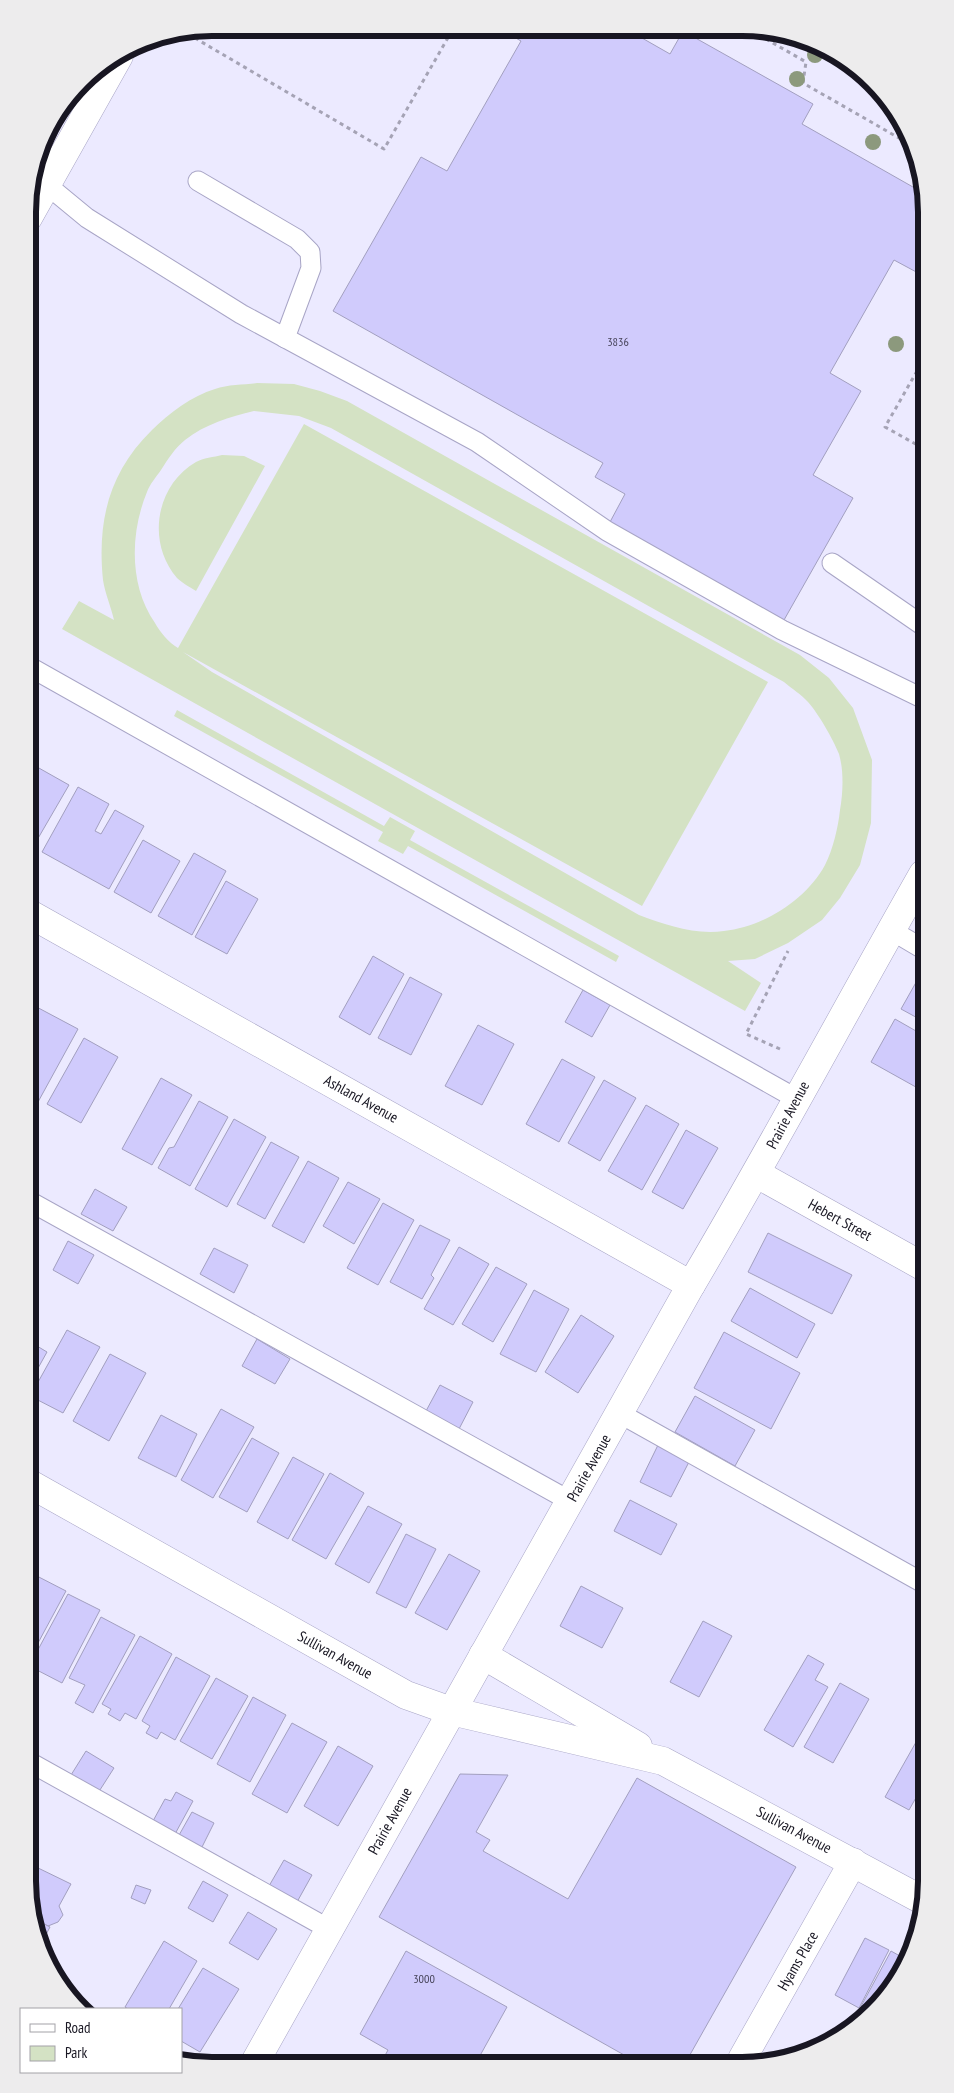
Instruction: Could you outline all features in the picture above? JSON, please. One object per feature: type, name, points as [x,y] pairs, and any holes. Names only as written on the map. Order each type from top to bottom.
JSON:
[{"type":"street","points":[[37,197],[112,68]]},
{"type":"street","name":"Prairie Avenue","points":[[258,2057],[691,1285],[757,1174],[918,883]]},
{"type":"street","name":"Ashland Avenue","points":[[37,918],[691,1285]]},
{"type":"street","name":"Hebert Street","points":[[757,1174],[917,1263]]},
{"type":"street","name":"Sullivan Avenue","points":[[36,1486],[406,1695],[451,1711],[663,1760]]},
{"type":"street","name":"Sullivan Avenue","points":[[483,1655],[663,1760],[917,1897]]},
{"type":"street","name":"Hyams Place","points":[[743,2057],[854,1862]]},
{"type":"lane","points":[[198,180],[297,239],[310,252],[311,268],[285,338]]},
{"type":"lane","points":[[37,202],[87,218],[241,314],[477,442],[607,531],[782,630],[918,692]]},
{"type":"lane","points":[[832,563],[918,622]]},
{"type":"lane","points":[[37,671],[797,1099]]},
{"type":"lane","points":[[891,930],[918,946]]},
{"type":"lane","points":[[36,1205],[570,1501]]},
{"type":"lane","points":[[619,1414],[917,1580]]},
{"type":"lane","points":[[36,1766],[329,1929]]},
{"type":"path","points":[[194,38],[384,149],[449,37]]},
{"type":"path","points":[[764,38],[806,62],[803,83],[902,140]]},
{"type":"path","points":[[918,369],[884,427],[918,445]]},
{"type":"path","points":[[780,1049],[746,1034],[788,951]]},
{"type":"green space","points":[[257,383],[294,384],[347,401],[800,655],[829,678],[853,708],[872,760],[871,823],[860,865],[840,898],[822,920],[788,943],[755,959],[728,961],[761,983],[745,1011],[62,629],[79,601],[114,620],[103,580],[102,538],[109,499],[116,480],[137,446],[166,417],[198,396],[220,387]],"holes":[[[254,411],[299,416],[331,428],[784,682],[805,699],[821,719],[839,754],[842,768],[842,796],[833,845],[825,865],[807,890],[782,910],[768,918],[754,924],[724,931],[702,932],[691,930],[670,926],[639,915],[212,672],[183,652],[642,906],[768,682],[304,424],[178,648],[168,640],[159,630],[146,608],[140,593],[135,559],[137,525],[141,508],[150,486],[178,447],[193,434],[209,425]]]},
{"type":"green space","points":[[222,455],[244,456],[265,466],[196,591],[177,578],[167,564],[161,548],[159,532],[160,515],[164,499],[182,472],[196,462]]},
{"type":"green space","points":[[177,710],[384,826],[390,817],[415,831],[410,840],[619,956],[616,962],[408,846],[403,854],[378,841],[383,832],[174,716]]},
{"type":"building","points":[[513,36],[639,36],[670,54],[680,36],[692,36],[813,104],[802,124],[916,189],[918,213],[918,273],[894,260],[830,373],[861,391],[813,475],[853,498],[784,620],[610,522],[625,494],[595,477],[603,463],[333,311],[421,157],[447,171],[521,41]]},
{"type":"building","points":[[37,767],[69,785],[37,841]]},
{"type":"building","points":[[78,787],[109,804],[95,831],[101,834],[115,810],[144,826],[109,889],[42,852]]},
{"type":"building","points":[[143,840],[180,861],[151,913],[114,892]]},
{"type":"building","points":[[194,853],[226,871],[192,935],[158,916]]},
{"type":"building","points":[[226,881],[258,899],[227,954],[195,937]]},
{"type":"building","points":[[373,956],[404,974],[370,1035],[339,1017]]},
{"type":"building","points":[[410,977],[442,994],[411,1055],[378,1038]]},
{"type":"building","points":[[918,980],[918,1018],[901,1009]]},
{"type":"building","points":[[583,990],[610,1005],[592,1037],[565,1022]]},
{"type":"building","points":[[37,1007],[78,1029],[38,1102],[36,1101]]},
{"type":"building","points":[[895,1019],[918,1032],[917,1088],[871,1062]]},
{"type":"building","points":[[478,1025],[514,1044],[482,1105],[445,1086]]},
{"type":"building","points":[[84,1038],[118,1057],[81,1123],[47,1104]]},
{"type":"building","points":[[562,1059],[595,1077],[559,1142],[526,1124]]},
{"type":"building","points":[[161,1078],[192,1095],[152,1165],[122,1149]]},
{"type":"building","points":[[604,1080],[636,1098],[600,1161],[568,1143]]},
{"type":"building","points":[[199,1101],[228,1117],[190,1186],[158,1168],[169,1148],[174,1147]]},
{"type":"building","points":[[646,1105],[679,1124],[642,1190],[608,1171]]},
{"type":"building","points":[[234,1119],[266,1137],[227,1207],[195,1189]]},
{"type":"building","points":[[686,1130],[718,1148],[683,1209],[652,1192]]},
{"type":"building","points":[[271,1142],[299,1157],[265,1219],[237,1204]]},
{"type":"building","points":[[308,1161],[339,1178],[304,1243],[272,1226]]},
{"type":"building","points":[[348,1182],[380,1199],[354,1244],[323,1226]]},
{"type":"building","points":[[95,1189],[127,1207],[113,1231],[81,1214]]},
{"type":"building","points":[[383,1203],[414,1220],[378,1285],[347,1268]]},
{"type":"building","points":[[420,1225],[450,1240],[431,1275],[434,1278],[422,1299],[390,1282]]},
{"type":"building","points":[[768,1233],[852,1275],[832,1314],[748,1272]]},
{"type":"building","points":[[68,1241],[94,1255],[78,1284],[53,1270]]},
{"type":"building","points":[[459,1247],[489,1264],[453,1325],[424,1309]]},
{"type":"building","points":[[214,1248],[248,1265],[234,1293],[200,1274]]},
{"type":"building","points":[[496,1267],[527,1284],[493,1342],[462,1324]]},
{"type":"building","points":[[750,1288],[815,1324],[797,1358],[731,1321]]},
{"type":"building","points":[[534,1290],[569,1309],[536,1372],[500,1354]]},
{"type":"building","points":[[581,1315],[614,1336],[578,1393],[545,1372]]},
{"type":"building","points":[[67,1330],[100,1347],[63,1413],[36,1399],[36,1385]]},
{"type":"building","points":[[724,1332],[800,1373],[771,1429],[694,1388]]},
{"type":"building","points":[[257,1339],[290,1359],[275,1384],[242,1366]]},
{"type":"building","points":[[36,1346],[47,1352],[36,1371]]},
{"type":"building","points":[[110,1354],[146,1373],[109,1441],[73,1421]]},
{"type":"building","points":[[440,1385],[473,1402],[459,1429],[426,1411]]},
{"type":"building","points":[[695,1396],[755,1430],[735,1466],[675,1432]]},
{"type":"building","points":[[221,1409],[254,1427],[213,1498],[181,1480]]},
{"type":"building","points":[[161,1415],[197,1434],[176,1477],[138,1458]]},
{"type":"building","points":[[252,1438],[279,1453],[247,1512],[219,1497]]},
{"type":"building","points":[[658,1445],[690,1460],[671,1497],[640,1482]]},
{"type":"building","points":[[293,1457],[324,1474],[288,1539],[257,1522]]},
{"type":"building","points":[[330,1473],[364,1493],[326,1559],[292,1540]]},
{"type":"building","points":[[630,1500],[677,1524],[661,1555],[614,1531]]},
{"type":"building","points":[[368,1506],[402,1524],[369,1583],[335,1564]]},
{"type":"building","points":[[406,1534],[436,1549],[406,1608],[376,1593]]},
{"type":"building","points":[[449,1554],[480,1571],[447,1630],[415,1613]]},
{"type":"building","points":[[36,1576],[66,1591],[38,1643],[36,1642]]},
{"type":"building","points":[[581,1586],[623,1608],[602,1648],[560,1626]]},
{"type":"building","points":[[68,1594],[100,1610],[62,1683],[36,1670],[36,1653]]},
{"type":"building","points":[[101,1617],[135,1635],[93,1713],[75,1703],[85,1685],[69,1678]]},
{"type":"building","points":[[703,1621],[732,1636],[699,1697],[670,1682]]},
{"type":"building","points":[[140,1636],[172,1654],[136,1719],[125,1713],[120,1721],[108,1714],[111,1709],[102,1704]]},
{"type":"building","points":[[808,1655],[824,1664],[815,1680],[828,1687],[793,1747],[764,1730]]},
{"type":"building","points":[[176,1657],[210,1676],[175,1740],[161,1732],[157,1739],[146,1733],[150,1726],[142,1721]]},
{"type":"building","points":[[216,1678],[248,1696],[212,1759],[180,1741]]},
{"type":"building","points":[[840,1683],[869,1699],[833,1763],[804,1747]]},
{"type":"building","points":[[253,1697],[286,1715],[250,1782],[217,1764]]},
{"type":"building","points":[[292,1723],[327,1742],[287,1813],[252,1794]]},
{"type":"building","points":[[917,1740],[917,1796],[909,1810],[885,1797]]},
{"type":"building","points":[[338,1746],[373,1766],[338,1826],[304,1806]]},
{"type":"building","points":[[86,1751],[114,1768],[98,1793],[71,1775]]},
{"type":"building","points":[[460,1774],[508,1775],[476,1832],[490,1840],[483,1851],[568,1899],[637,1778],[796,1867],[689,2057],[628,2057],[379,1917]]},
{"type":"building","points":[[176,1792],[193,1801],[175,1834],[153,1821],[165,1799],[171,1801]]},
{"type":"building","points":[[192,1812],[214,1823],[201,1849],[178,1837]]},
{"type":"building","points":[[284,1860],[312,1875],[297,1902],[269,1886]]},
{"type":"building","points":[[36,1867],[71,1884],[59,1906],[63,1915],[58,1922],[48,1926],[41,1923]]},
{"type":"building","points":[[203,1881],[228,1895],[213,1922],[188,1908]]},
{"type":"building","points":[[136,1885],[151,1890],[145,1904],[131,1898]]},
{"type":"building","points":[[248,1912],[277,1929],[258,1960],[229,1943]]},
{"type":"building","points":[[41,1923],[50,1927],[45,1936]]},
{"type":"building","points":[[865,1938],[889,1950],[859,2008],[835,1995]]},
{"type":"building","points":[[164,1941],[197,1961],[170,2008],[125,2007]]},
{"type":"building","points":[[406,1951],[507,2007],[479,2057],[384,2057],[388,2050],[360,2034]]},
{"type":"building","points":[[891,1951],[901,1956],[881,1988],[859,2010]]},
{"type":"building","points":[[203,1968],[239,1989],[200,2052],[182,2042],[182,2008],[179,2008]]}]
